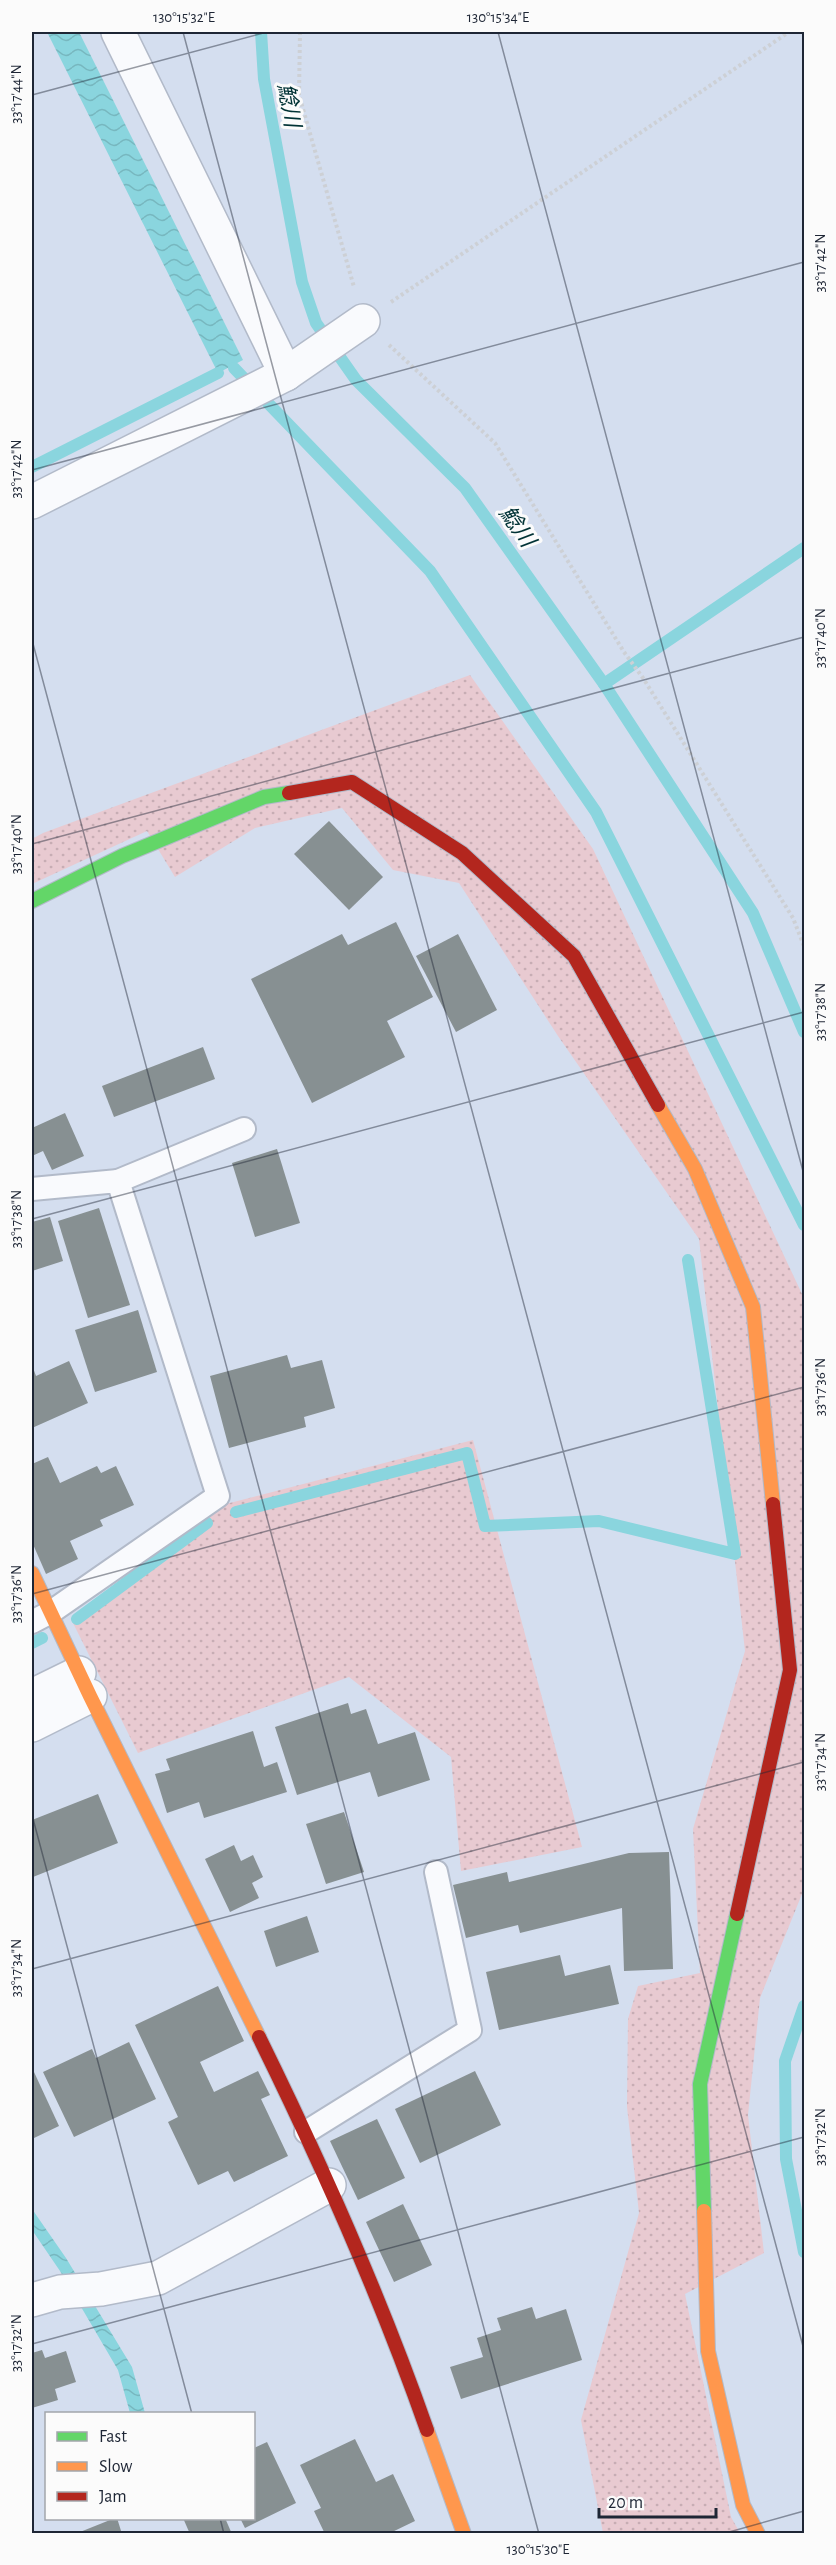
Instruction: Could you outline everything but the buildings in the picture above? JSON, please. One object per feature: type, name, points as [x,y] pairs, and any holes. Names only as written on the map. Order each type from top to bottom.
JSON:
[{"type":"street","points":[[118,32],[278,378]]},
{"type":"street","points":[[32,502],[278,378],[363,321]]},
{"type":"street","points":[[32,901],[122,856],[264,797],[352,782],[462,853],[574,956],[695,1169],[753,1307],[790,1670],[700,2084],[708,2351],[743,2505],[758,2534]]},
{"type":"street","points":[[32,1573],[41,1617],[85,1684],[306,2132],[404,2364],[464,2534]]},
{"type":"street","points":[[32,1695],[85,1684]]},
{"type":"street","points":[[32,1725],[85,1684]]},
{"type":"street","points":[[46,2296],[101,2289],[158,2278],[329,2185]]},
{"type":"lane","points":[[32,1188],[118,1181],[244,1129]]},
{"type":"lane","points":[[41,1617],[218,1496],[118,1181]]},
{"type":"lane","points":[[306,2132],[470,2030],[436,1872]]},
{"type":"path","points":[[300,32],[299,95],[363,321],[495,443],[793,918],[804,946]]},
{"type":"path","points":[[363,321],[789,32]]},
{"type":"shaded area","points":[[470,675],[593,849],[802,1294],[804,1309],[804,1889],[760,1998],[748,2115],[764,2253],[685,2294],[731,2517],[740,2533],[603,2533],[581,2420],[639,2213],[627,2107],[628,2019],[638,1986],[700,1973],[693,1829],[745,1651],[699,1239],[558,1036],[459,883],[393,870],[342,808],[255,828],[175,877],[147,831],[32,884],[32,839],[43,833]]},
{"type":"shaded area","points":[[473,1440],[582,1847],[461,1871],[451,1757],[349,1677],[138,1753],[71,1619],[222,1505]]},
{"type":"water","points":[[47,32],[79,32],[243,360],[218,373]]},
{"type":"water","points":[[32,2209],[66,2258],[132,2367],[145,2412],[130,2412],[118,2370],[60,2271],[32,2230]]},
{"type":"waterway","name":"鯰川","points":[[261,32],[264,79],[302,282],[316,323],[356,380],[465,488],[604,684],[753,913],[804,1032]]},
{"type":"waterway","points":[[234,368],[430,571],[596,812],[804,1225]]},
{"type":"waterway","points":[[32,467],[218,373]]},
{"type":"waterway","points":[[604,684],[804,548]]},
{"type":"waterway","points":[[236,1512],[467,1453],[485,1526],[599,1521],[735,1554],[688,1260]]},
{"type":"waterway","points":[[77,1619],[207,1523]]},
{"type":"waterway","points":[[32,1643],[42,1638]]},
{"type":"waterway","points":[[804,2006],[785,2061],[786,2159],[804,2252]]},
{"type":"traffic: fast","points":[[32,901],[122,856],[264,797],[289,793]]},
{"type":"traffic: fast","points":[[704,2211],[700,2084],[737,1914]]},
{"type":"traffic: slow","points":[[658,1105],[695,1169],[753,1307],[773,1504]]},
{"type":"traffic: slow","points":[[32,1573],[90,1696],[259,2037]]},
{"type":"traffic: slow","points":[[704,2211],[708,2351],[743,2505],[758,2534]]},
{"type":"traffic: slow","points":[[427,2430],[464,2534]]},
{"type":"traffic: jam","points":[[289,793],[352,782],[462,853],[574,956],[658,1105]]},
{"type":"traffic: jam","points":[[737,1914],[790,1670],[773,1504]]},
{"type":"traffic: jam","points":[[259,2037],[349,2231],[390,2330],[427,2430]]}]
